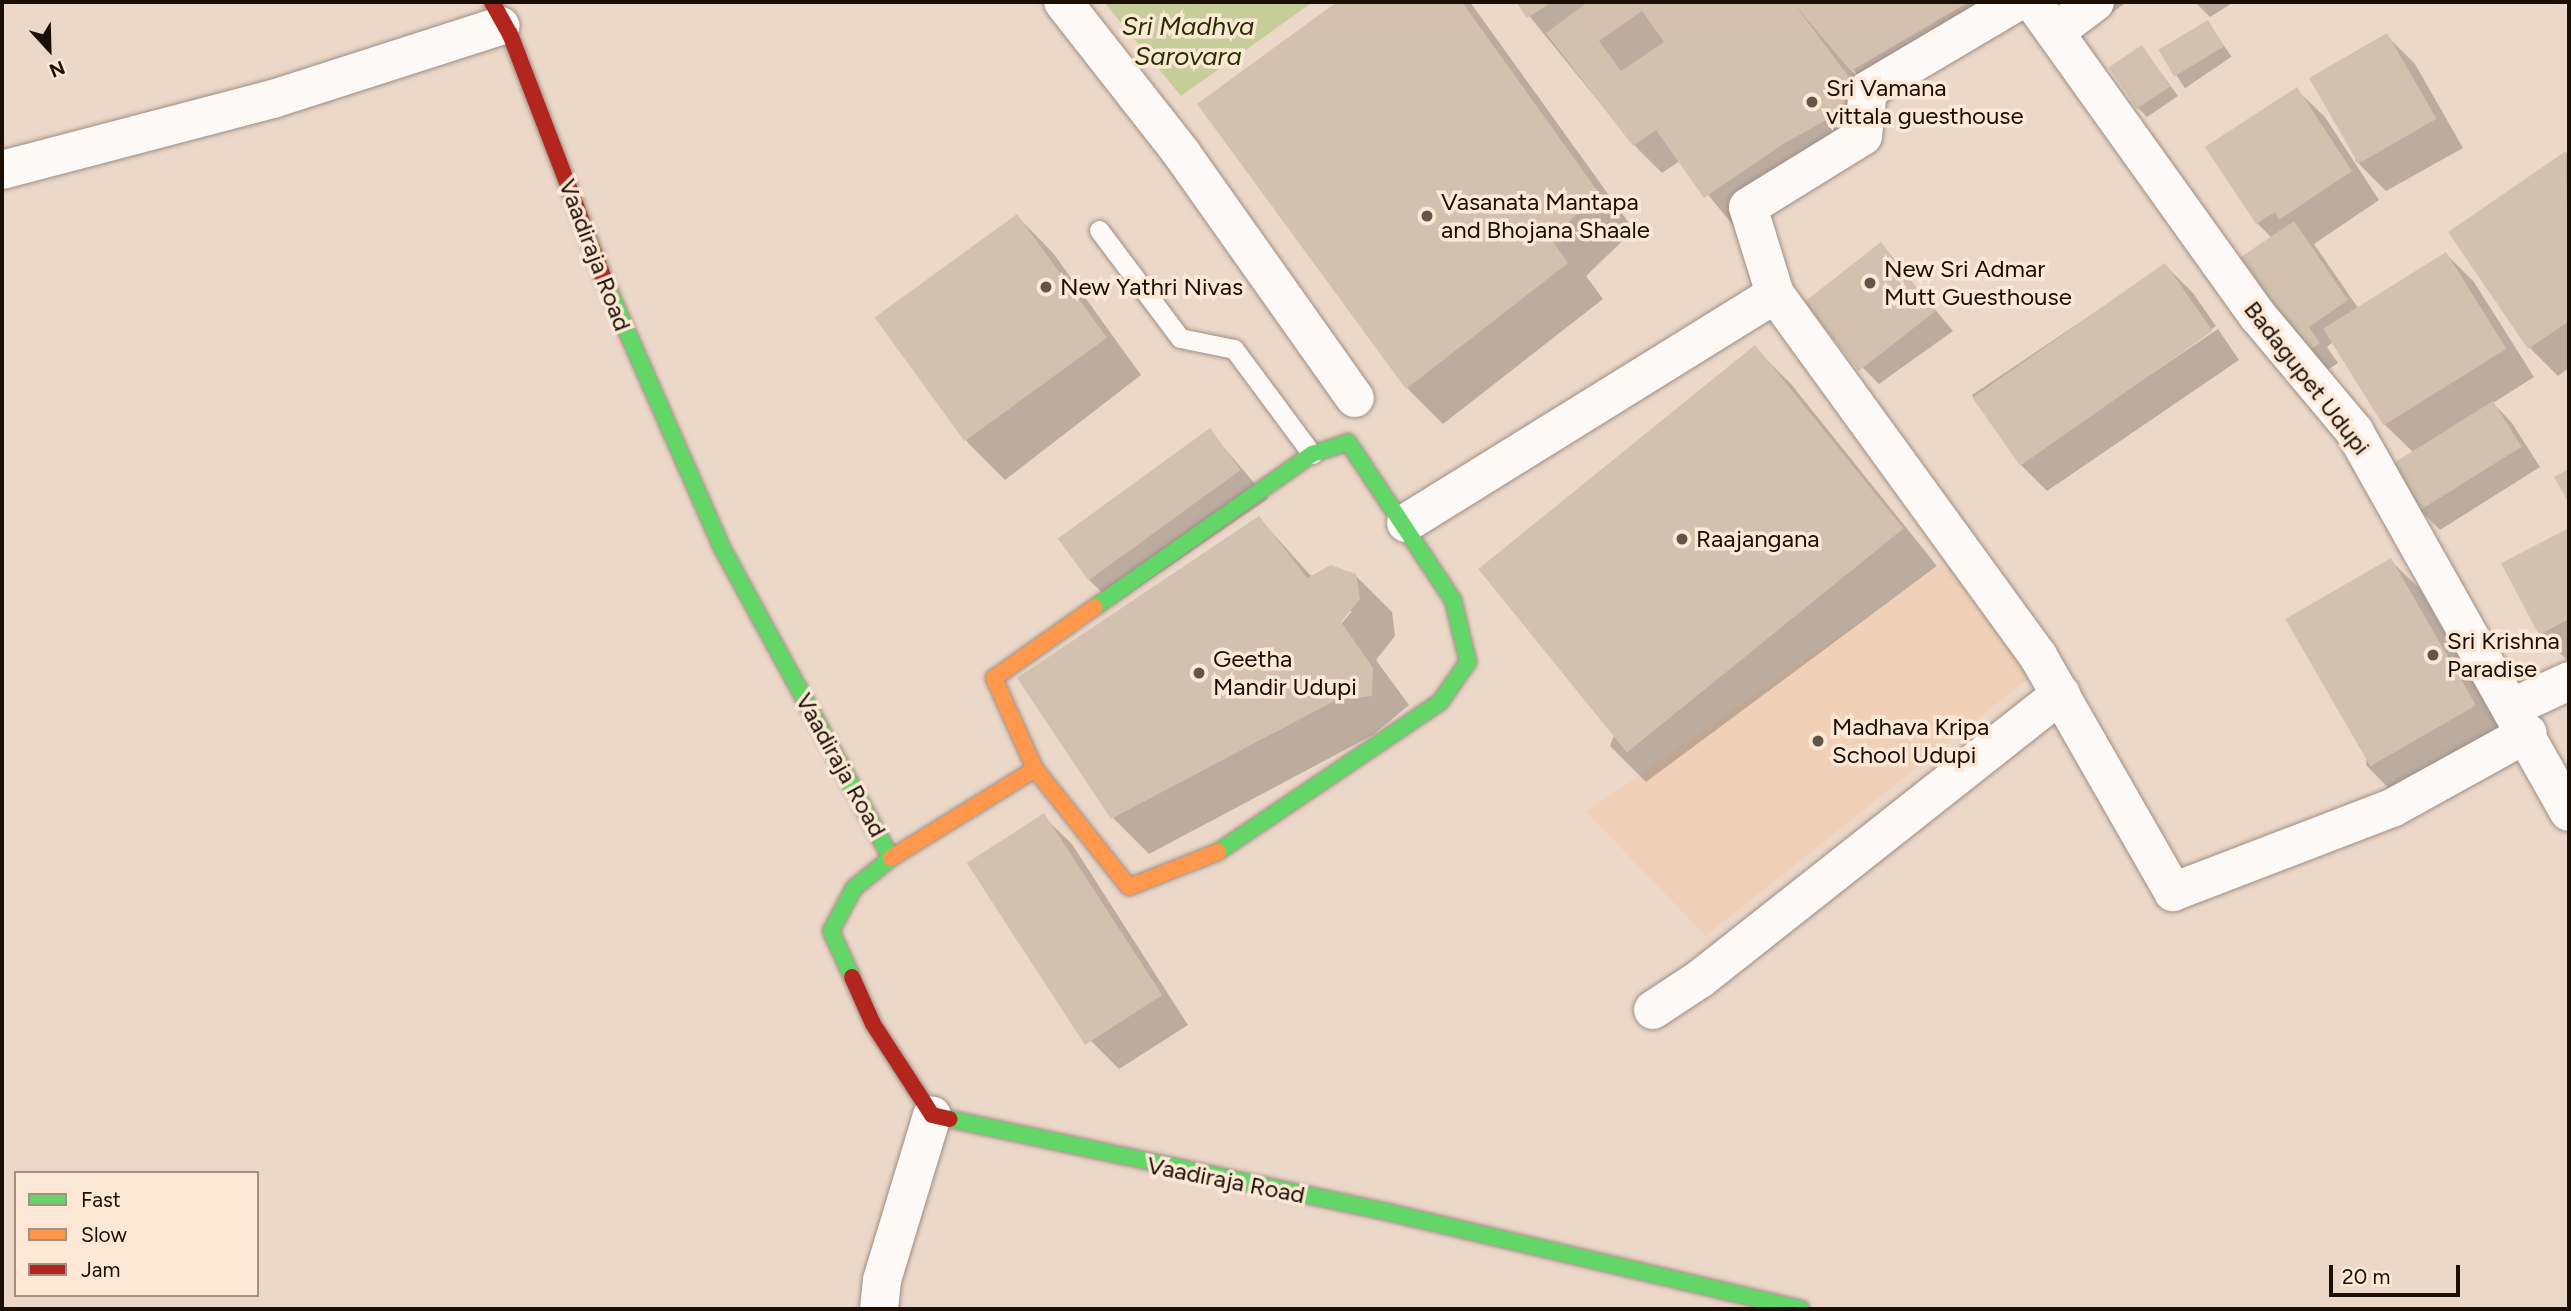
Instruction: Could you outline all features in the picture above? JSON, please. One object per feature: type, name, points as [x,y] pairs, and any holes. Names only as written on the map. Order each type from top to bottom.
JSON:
[{"type":"street","points":[[1063,2],[1182,154],[1355,398]]},
{"type":"street","points":[[2017,2],[1868,90],[1863,136],[1748,207],[1775,294],[2061,694],[2173,892],[2392,808],[2521,720],[2569,681]]},
{"type":"street","name":"Badagupet Udupi","points":[[2033,2],[2258,316],[2354,430],[2521,720],[2569,812]]},
{"type":"street","points":[[2056,32],[2095,2]]},
{"type":"street","points":[[2,170],[273,99],[497,14]]},
{"type":"street","name":"Vaadiraja Road","points":[[497,14],[510,34],[624,331],[722,548],[891,858],[854,888],[831,931],[873,1024],[932,1115],[1392,1213],[1801,1309]]},
{"type":"street","points":[[1406,523],[1775,294]]},
{"type":"street","points":[[1348,442],[1406,523],[1453,600],[1468,662],[1440,702],[1216,854],[1129,887],[1035,769],[994,678],[1312,454],[1348,442]]},
{"type":"street","points":[[1653,1010],[1700,979],[2061,694]]},
{"type":"street","points":[[891,858],[1035,769]]},
{"type":"street","points":[[879,1309],[882,1280],[932,1115]]},
{"type":"lane","points":[[1099,230],[1180,338],[1234,349],[1312,454]]},
{"type":"shaded area","name":"Madhava Kripa School Udupi","points":[[1948,560],[2030,677],[1706,936],[1586,812]]},
{"type":"water","name":"Sri Madhva Sarovara","points":[[1104,2],[1313,2],[1181,96]]},
{"type":"building","name":"Vasanata Mantapa and Bhojana Shaale","points":[[1337,2],[1462,2],[1599,193],[1551,239],[1568,263],[1406,389],[1197,104]]},
{"type":"building","points":[[1516,2],[1552,2],[1527,18]]},
{"type":"building","points":[[1588,2],[1969,2],[1851,71],[1795,5],[1848,76],[1846,109],[1783,144],[1704,198],[1656,130],[1633,146],[1546,33]],"holes":[[[1642,11],[1664,42],[1621,71],[1599,41]]]},
{"type":"building","points":[[2208,20],[2224,47],[2174,76],[2158,50]]},
{"type":"building","points":[[2387,33],[2436,119],[2359,164],[2309,78]]},
{"type":"building","points":[[2142,45],[2170,86],[2137,109],[2109,67]]},
{"type":"building","points":[[2297,87],[2352,171],[2279,220],[2275,212],[2256,224],[2205,147]]},
{"type":"building","points":[[2566,151],[2569,321],[2528,349],[2448,232]]},
{"type":"building","points":[[1017,214],[1107,338],[965,441],[875,317]]},
{"type":"building","points":[[2294,221],[2348,300],[2309,327],[2320,343],[2306,353],[2241,257]]},
{"type":"building","points":[[1881,242],[1935,311],[1859,371],[1805,302]]},
{"type":"building","points":[[2446,252],[2506,349],[2383,426],[2323,329]]},
{"type":"building","points":[[2165,263],[2213,331],[2020,466],[1972,398]]},
{"type":"building","name":"Raajangana","points":[[1755,345],[1904,528],[1627,752],[1478,569]]},
{"type":"building","points":[[2493,401],[2522,447],[2418,511],[2390,466]]},
{"type":"building","points":[[1210,428],[1241,470],[1088,581],[1058,539]]},
{"type":"building","points":[[2569,469],[2569,503],[2554,477]]},
{"type":"building","name":"Geetha Mandir Udupi","points":[[1259,516],[1307,578],[1331,565],[1356,574],[1360,599],[1341,622],[1373,668],[1372,696],[1336,700],[1111,819],[1017,678]]},
{"type":"building","points":[[2569,528],[2569,619],[2539,635],[2501,563]]},
{"type":"building","points":[[2391,558],[2476,705],[2370,766],[2285,619]]},
{"type":"building","points":[[1044,813],[1162,995],[1085,1045],[967,863]]},
{"type":"traffic: fast","points":[[604,279],[722,548],[891,858],[854,888],[831,931],[852,977]]},
{"type":"traffic: fast","points":[[1095,607],[1312,454],[1348,442],[1453,600],[1468,662],[1440,702],[1218,852]]},
{"type":"traffic: fast","points":[[950,1119],[1392,1213],[1801,1309]]},
{"type":"traffic: slow","points":[[1035,769],[994,678],[1095,607]]},
{"type":"traffic: slow","points":[[891,858],[1035,769],[1129,887],[1218,852]]},
{"type":"traffic: jam","points":[[492,2],[510,34],[604,279]]},
{"type":"traffic: jam","points":[[852,977],[873,1024],[932,1115],[950,1119]]},
{"type":"place","name":"Sri Vamana vittala guesthouse","points":[[1812,102]]},
{"type":"place","name":"Vasanata Mantapa and Bhojana Shaale","points":[[1427,216]]},
{"type":"place","name":"New Sri Admar Mutt Guesthouse","points":[[1870,283]]},
{"type":"place","name":"New Yathri Nivas","points":[[1046,287]]},
{"type":"place","name":"Raajangana","points":[[1682,539]]},
{"type":"place","name":"Sri Krishna Paradise","points":[[2433,655]]},
{"type":"place","name":"Geetha Mandir Udupi","points":[[1199,673]]},
{"type":"place","name":"Madhava Kripa School Udupi","points":[[1818,741]]}]
